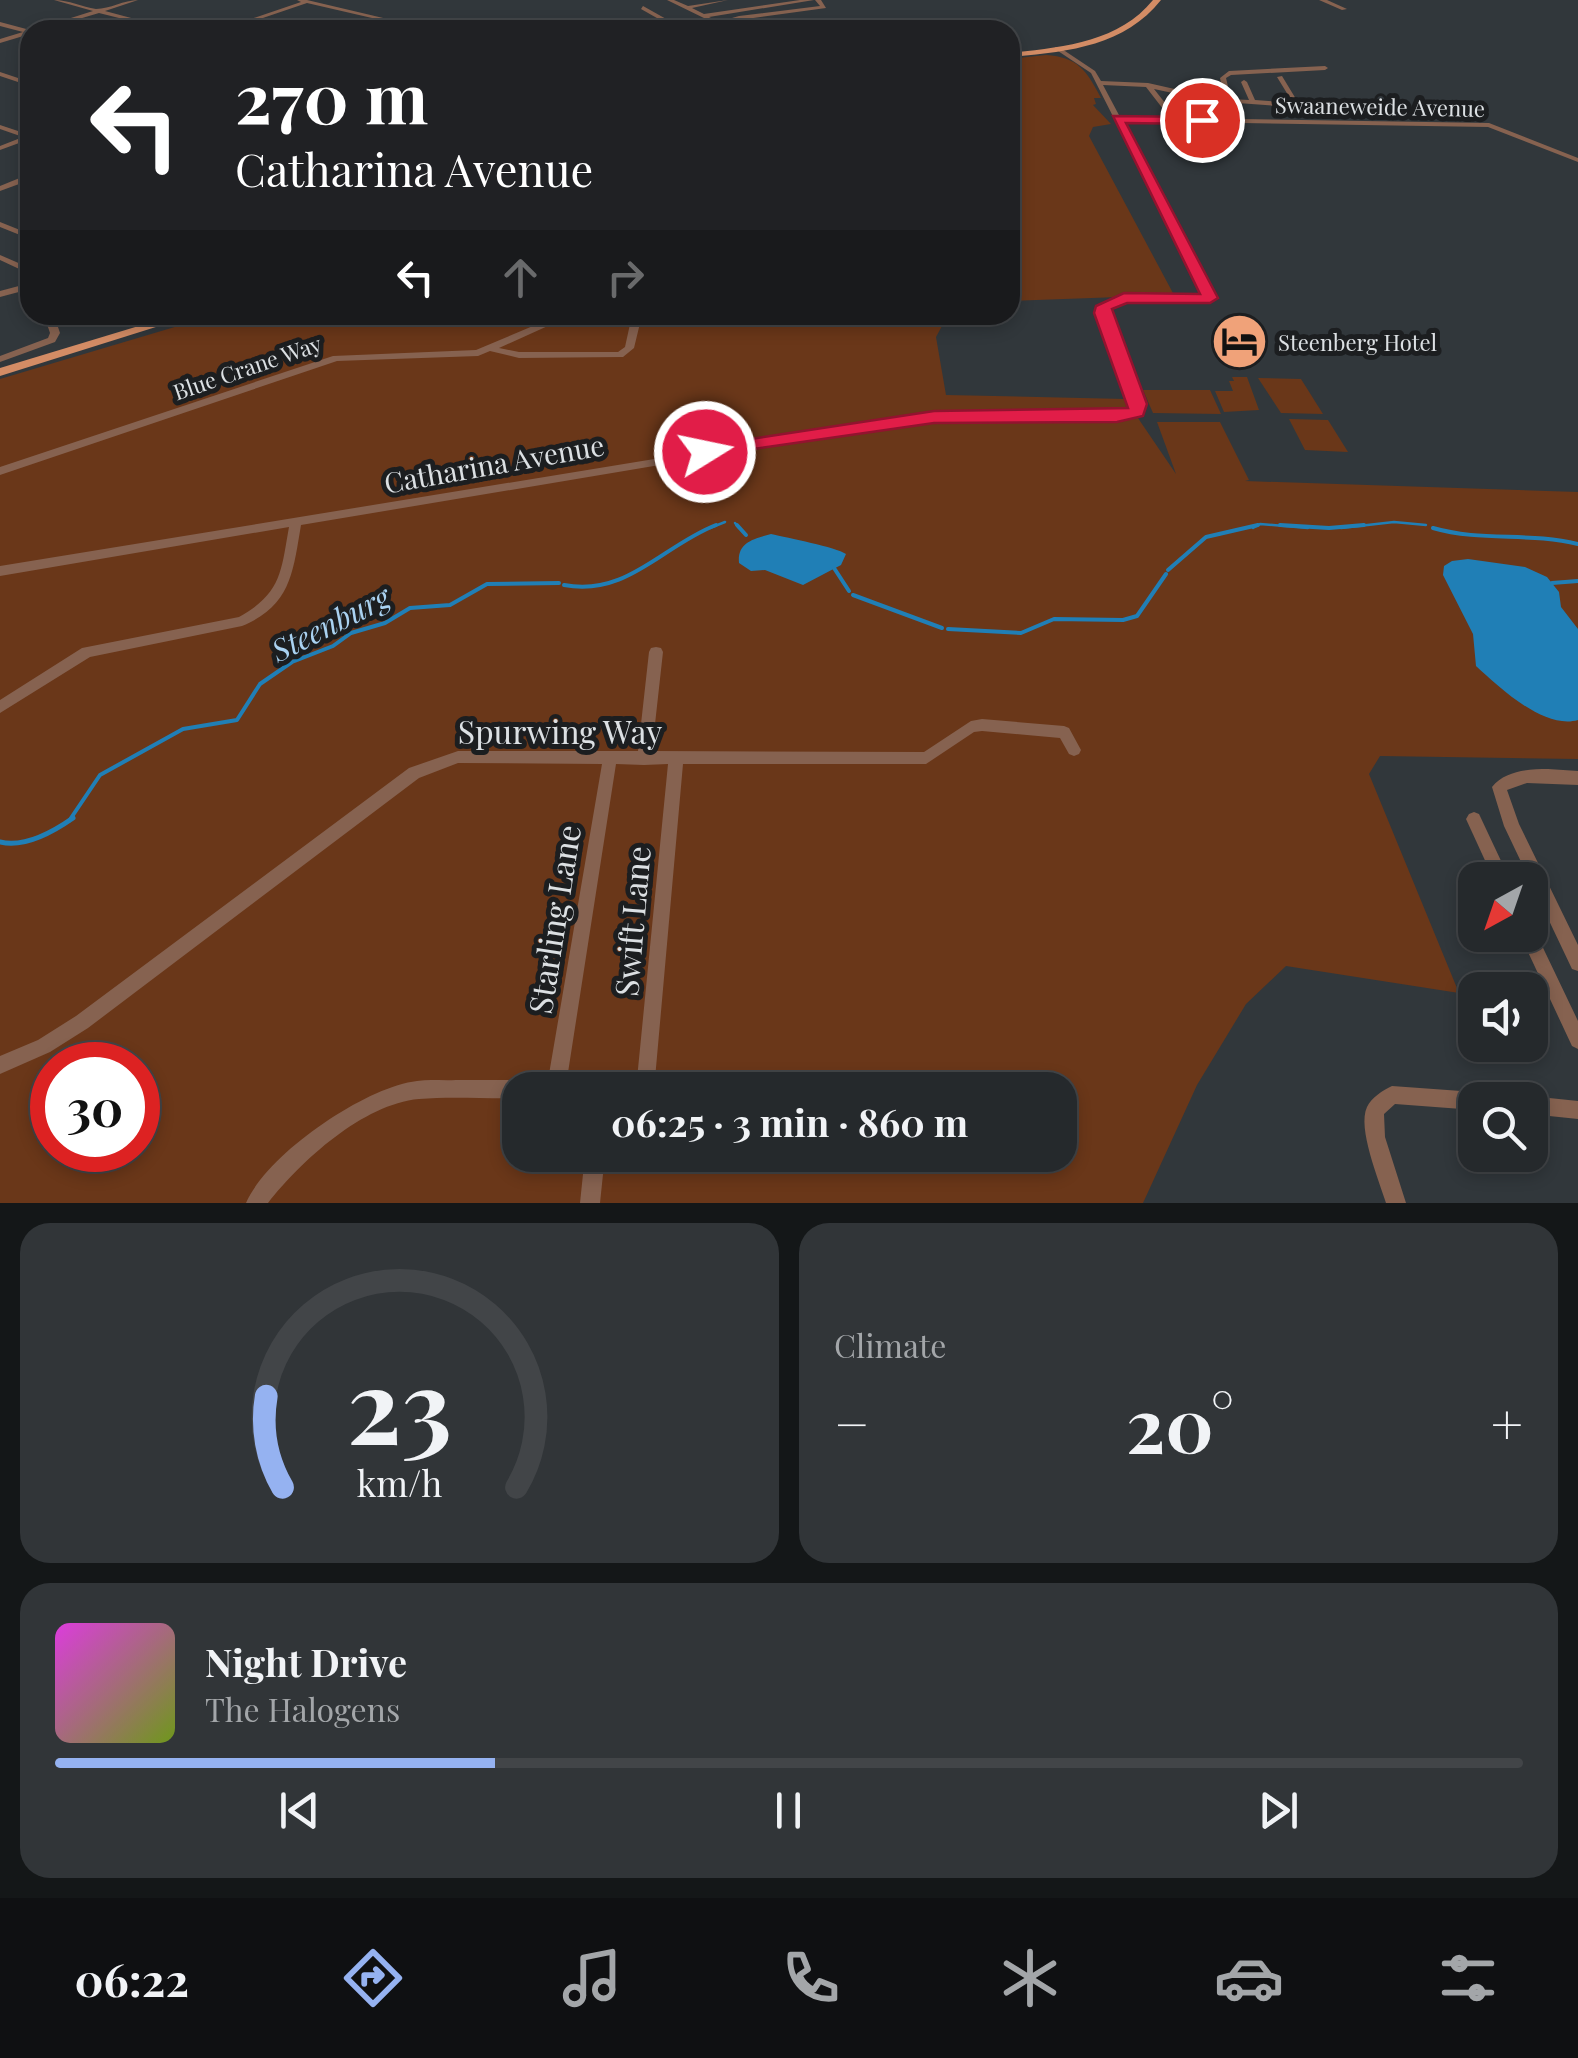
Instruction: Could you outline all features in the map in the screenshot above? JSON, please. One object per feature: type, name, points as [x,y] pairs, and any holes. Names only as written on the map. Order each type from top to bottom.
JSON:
[{"type":"main road","points":[[1020,53],[1057,48],[1120,31],[1144,16],[1157,0]]},
{"type":"main road","points":[[0,372],[152,325]]},
{"type":"street","points":[[57,0],[134,20]]},
{"type":"street","points":[[70,20],[136,0]]},
{"type":"street","points":[[662,20],[642,10],[672,0],[710,20]]},
{"type":"street","points":[[686,8],[725,0]]},
{"type":"street","points":[[702,16],[757,3],[814,0],[824,7],[739,20]]},
{"type":"street","points":[[1322,0],[1344,9],[1336,10]]},
{"type":"street","points":[[250,20],[303,1],[387,20]]},
{"type":"street","points":[[757,3],[768,14]]},
{"type":"street","name":"Catharina Avenue","points":[[0,571],[920,419],[1134,413],[1138,404],[1102,313],[1104,306],[1124,298],[1210,298],[1088,65],[1057,48]]},
{"type":"street","points":[[1228,100],[1223,78],[1229,73],[1325,68]]},
{"type":"street","points":[[1099,83],[1148,85],[1228,100],[1301,106],[1280,77]]},
{"type":"street","points":[[1244,82],[1253,102]]},
{"type":"street","points":[[1148,85],[1175,120]]},
{"type":"street","name":"Swaaneweide Avenue","points":[[1118,119],[1489,125],[1578,160]]},
{"type":"street","points":[[0,359],[52,340],[52,325]]},
{"type":"street","name":"Blue Crane Way","points":[[0,471],[336,358],[468,355],[492,350],[546,325]]},
{"type":"street","points":[[492,350],[519,355],[620,355],[629,348],[635,325]]},
{"type":"street","points":[[0,707],[87,652],[242,620],[263,610],[284,584],[296,521]]},
{"type":"street","points":[[644,759],[656,652]]},
{"type":"street","name":"Spurwing Way","points":[[0,1064],[29,1054],[82,1022],[423,768],[458,757],[926,758],[971,727],[982,725],[1064,732],[1074,750]]},
{"type":"street","name":"Starling Lane","points":[[559,1072],[610,759]]},
{"type":"street","name":"Swift Lane","points":[[647,1072],[676,759]]},
{"type":"street","points":[[1578,778],[1537,776],[1509,780],[1500,786],[1512,826],[1578,963]]},
{"type":"street","points":[[1474,819],[1494,862]]},
{"type":"street","points":[[1536,952],[1578,1040]]},
{"type":"street","points":[[256,1203],[292,1159],[327,1130],[392,1097],[415,1090],[502,1089]]},
{"type":"street","points":[[1396,1203],[1375,1137],[1375,1110],[1392,1095],[1458,1100]]},
{"type":"street","points":[[1548,1107],[1578,1110]]},
{"type":"street","points":[[590,1203],[593,1172]]},
{"type":"shaded area","points":[[1046,55],[1074,62],[1096,88],[1101,98],[1094,98],[1093,105],[1111,124],[1093,127],[1089,136],[1174,295],[1020,301],[1020,58]]},
{"type":"shaded area","points":[[181,325],[943,325],[936,337],[946,395],[1125,399],[1176,474],[1157,422],[1220,422],[1249,480],[1245,481],[1578,492],[1578,759],[1380,756],[1369,774],[1458,993],[1286,966],[1246,1004],[1197,1085],[1143,1203],[0,1203],[0,379]]},
{"type":"shaded area","points":[[1232,377],[1247,377],[1259,410],[1224,412],[1215,391],[1233,391],[1229,381],[1234,381]]},
{"type":"shaded area","points":[[1258,378],[1301,379],[1323,414],[1281,413]]},
{"type":"shaded area","points":[[1143,390],[1210,390],[1221,414],[1153,413]]},
{"type":"shaded area","points":[[1289,419],[1328,420],[1348,452],[1305,450]]},
{"type":"water","points":[[771,534],[846,554],[841,565],[803,585],[765,570],[751,571],[739,563],[744,546]]},
{"type":"water","points":[[1468,559],[1525,567],[1547,577],[1559,592],[1561,607],[1578,629],[1578,720],[1551,719],[1537,713],[1476,666],[1473,634],[1443,575],[1444,566]]},
{"type":"waterway","name":"Steenburg","points":[[710,528],[725,522]]},
{"type":"waterway","name":"Steenburg","points":[[1341,528],[1394,522],[1426,525]]},
{"type":"waterway","name":"Steenburg","points":[[735,523],[739,528]]},
{"type":"waterway","name":"Steenburg","points":[[1253,528],[1260,524],[1308,528]]},
{"type":"waterway","name":"Steenburg","points":[[564,585],[586,587],[626,577],[716,525]]},
{"type":"waterway","name":"Steenburg","points":[[737,525],[746,535]]},
{"type":"waterway","name":"Steenburg","points":[[1168,570],[1206,537],[1258,525]]},
{"type":"waterway","name":"Steenburg","points":[[1280,525],[1364,525]]},
{"type":"waterway","name":"Steenburg","points":[[1433,528],[1469,535],[1542,538],[1578,544]]},
{"type":"waterway","name":"Steenburg","points":[[834,568],[849,591]]},
{"type":"waterway","name":"Steenburg","points":[[948,629],[1021,633],[1054,619],[1123,620],[1137,616],[1166,574]]},
{"type":"waterway","points":[[1552,583],[1578,581]]},
{"type":"waterway","name":"Steenburg","points":[[70,820],[100,775],[183,729],[237,720],[260,684],[292,662],[333,646],[351,633],[385,623],[410,608],[450,605],[487,584],[559,583]]},
{"type":"waterway","name":"Steenburg","points":[[853,595],[942,628]]},
{"type":"waterway","name":"Steenburg","points":[[0,842],[28,841],[70,820]]},
{"type":"place","name":"Steenberg Hotel","points":[[1239,342]]},
{"type":"route","points":[[705,452],[934,417],[1126,416],[1136,412],[1138,404],[1102,313],[1104,306],[1124,298],[1210,298],[1118,119],[1202,120]]}]
